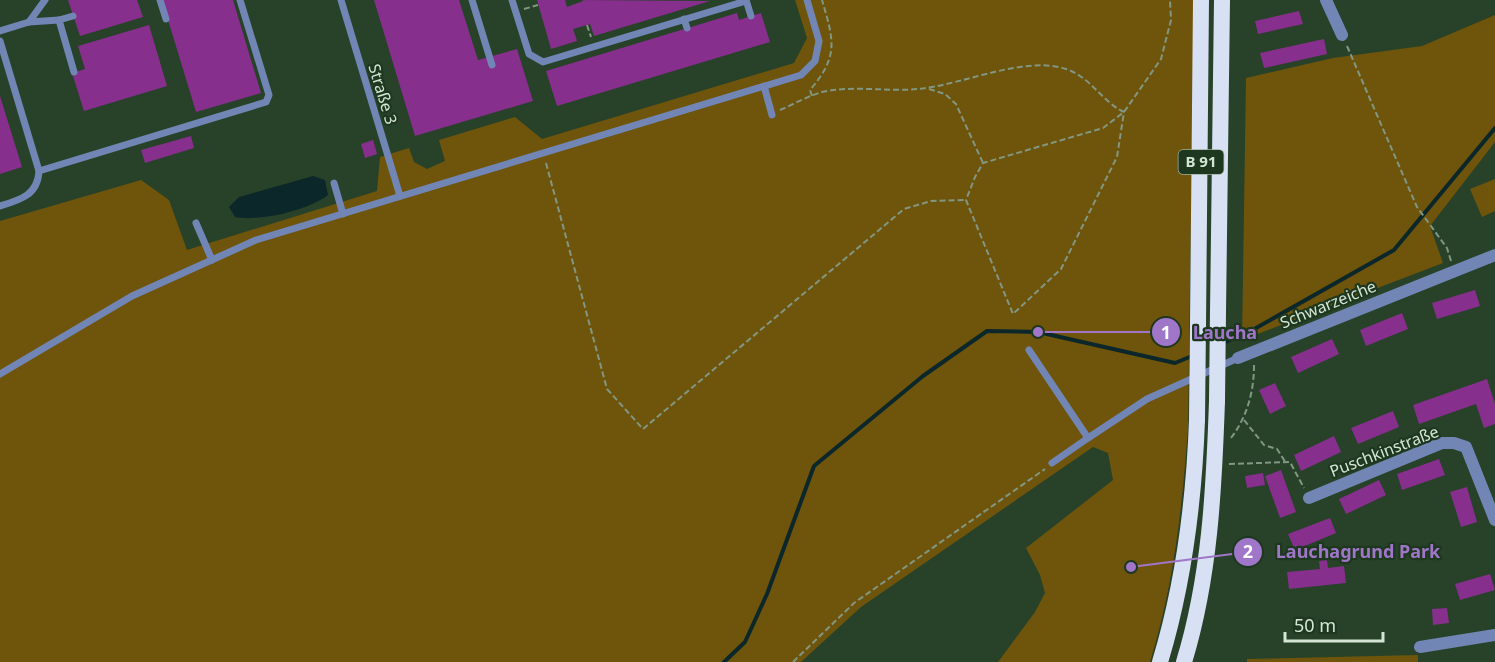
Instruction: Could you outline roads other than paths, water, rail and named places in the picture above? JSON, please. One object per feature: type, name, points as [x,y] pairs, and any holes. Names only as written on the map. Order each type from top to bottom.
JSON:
[{"type":"highway","name":"B 91","points":[[1160,662],[1180,588],[1196,460],[1202,0]]},
{"type":"highway","name":"B 91","points":[[1184,662],[1199,605],[1212,511],[1217,401],[1222,0]]},
{"type":"street","points":[[1326,0],[1342,35]]},
{"type":"street","name":"Schwarzeiche","points":[[1238,358],[1495,255]]},
{"type":"street","name":"Puschkinstraße","points":[[1309,498],[1442,443],[1454,443],[1466,447],[1495,520]]},
{"type":"street","points":[[1420,647],[1495,635]]},
{"type":"lane","points":[[29,22],[45,0]]},
{"type":"lane","points":[[160,0],[166,19]]},
{"type":"lane","points":[[39,171],[266,102],[269,95],[240,0]]},
{"type":"lane","name":"Straße 3","points":[[341,0],[400,196]]},
{"type":"lane","points":[[472,0],[492,65]]},
{"type":"lane","points":[[512,0],[529,54],[543,62],[746,0],[751,16]]},
{"type":"lane","points":[[0,374],[132,296],[256,240],[801,75],[815,61],[819,41],[807,0]]},
{"type":"lane","points":[[690,6],[693,17]]},
{"type":"lane","points":[[0,30],[29,22],[59,20],[73,16]]},
{"type":"lane","points":[[684,19],[687,28]]},
{"type":"lane","points":[[59,20],[74,72]]},
{"type":"lane","points":[[610,31],[613,41]]},
{"type":"lane","points":[[0,41],[39,171],[39,179],[31,193],[24,198],[0,206]]},
{"type":"lane","points":[[592,47],[592,57]]},
{"type":"lane","points":[[764,86],[772,114]]},
{"type":"lane","points":[[334,183],[343,214]]},
{"type":"lane","points":[[196,223],[212,260]]},
{"type":"lane","points":[[1029,350],[1088,438]]},
{"type":"lane","name":"Schwarzeiche","points":[[1052,463],[1147,399],[1238,358]]},
{"type":"water","points":[[313,176],[325,180],[328,195],[297,210],[257,218],[245,218],[235,217],[229,207],[239,197]]},
{"type":"waterway","points":[[1223,343],[1249,332],[1394,250],[1495,128]]},
{"type":"waterway","points":[[724,662],[745,642],[767,594],[814,466],[923,376],[987,331],[1038,332],[1175,363],[1192,356]]},
{"type":"place","name":"Laucha","points":[[1038,332]]},
{"type":"place","name":"Lauchagrund Park","points":[[1131,567]]}]
